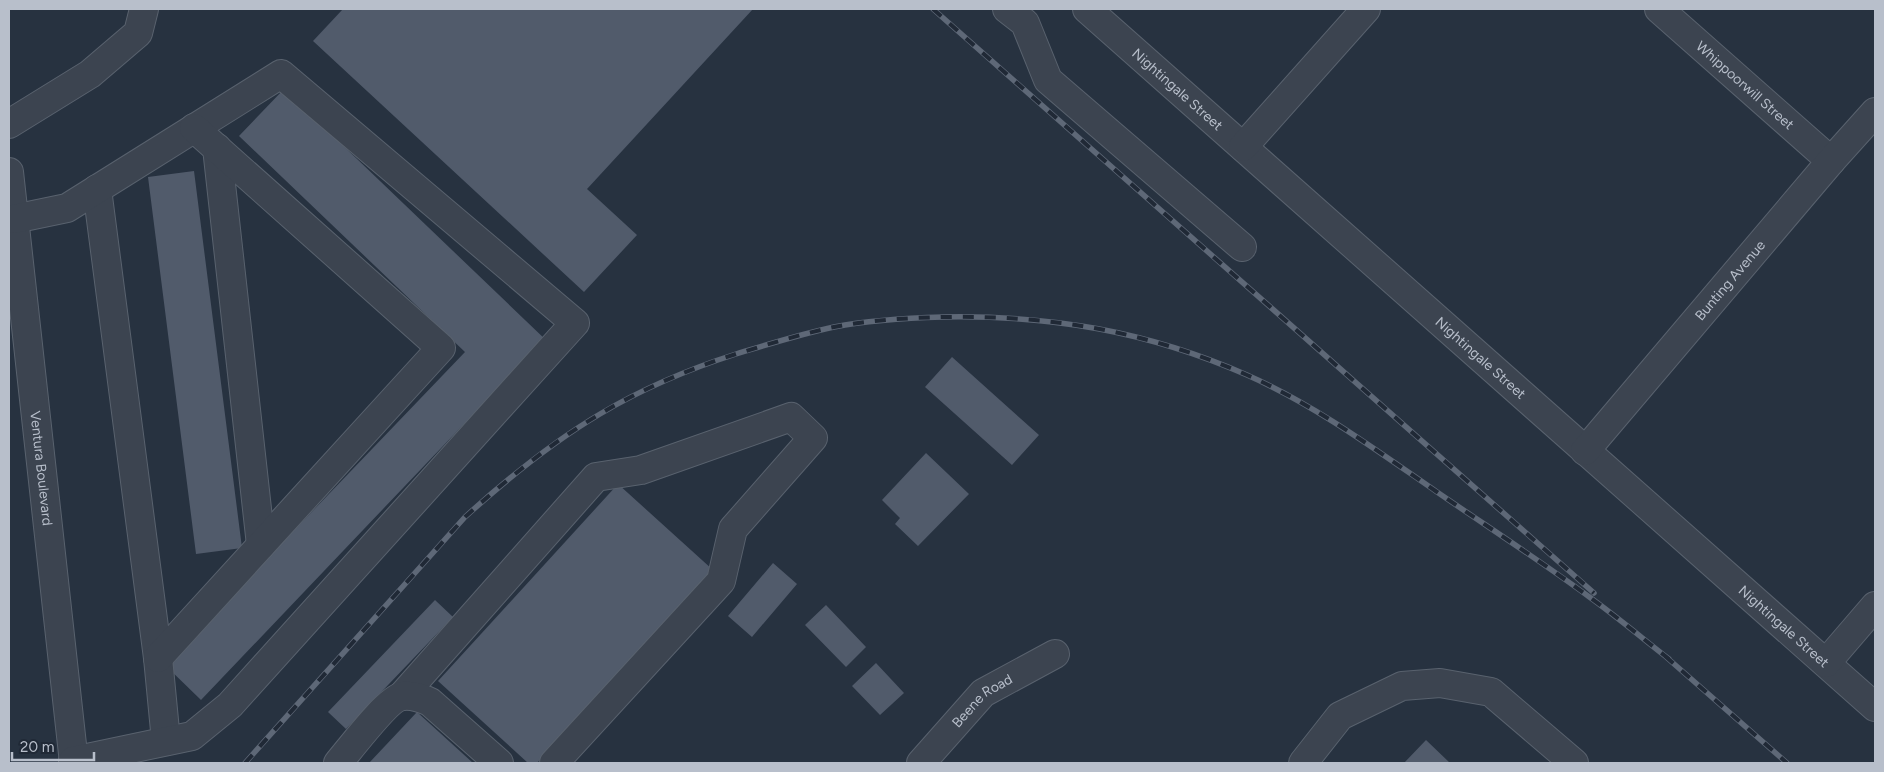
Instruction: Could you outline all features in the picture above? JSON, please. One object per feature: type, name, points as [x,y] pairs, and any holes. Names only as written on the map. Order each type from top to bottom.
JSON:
[{"type":"street","points":[[9,124],[90,74],[138,33],[144,9]]},
{"type":"street","points":[[1007,9],[1024,23],[1048,80],[1242,247]]},
{"type":"street","name":"Nightingale Street","points":[[1087,9],[1875,707]]},
{"type":"street","points":[[1243,147],[1365,9]]},
{"type":"street","name":"Whippoorwill Street","points":[[1659,9],[1830,161]]},
{"type":"street","points":[[14,219],[66,208],[281,74],[575,323],[230,705],[192,736],[74,762]]},
{"type":"street","name":"Bunting Avenue","points":[[1585,451],[1830,161],[1875,112]]},
{"type":"street","points":[[158,658],[441,348],[194,128]]},
{"type":"street","points":[[216,148],[261,545]]},
{"type":"street","name":"Ventura Boulevard","points":[[9,172],[74,762]]},
{"type":"street","points":[[97,189],[158,658],[166,741]]},
{"type":"street","points":[[338,763],[390,702],[402,696],[596,477],[641,470],[791,417],[813,438],[733,530],[721,581],[554,763]]},
{"type":"street","points":[[1826,663],[1875,606]]},
{"type":"street","name":"Beene Road","points":[[921,763],[983,693],[1055,654]]},
{"type":"street","points":[[1303,763],[1340,716],[1402,686],[1440,682],[1490,692],[1574,763]]},
{"type":"street","points":[[402,696],[418,696],[430,702],[499,763]]},
{"type":"building","points":[[343,9],[753,9],[587,189],[637,235],[584,292],[313,41]]},
{"type":"building","points":[[284,89],[548,342],[505,381],[201,700],[165,665],[465,352],[239,136]]},
{"type":"building","points":[[194,171],[242,548],[196,554],[148,177]]},
{"type":"building","points":[[952,357],[1039,435],[1012,465],[925,387]]},
{"type":"building","points":[[926,453],[969,494],[918,546],[895,524],[900,518],[882,500]]},
{"type":"building","points":[[618,484],[713,570],[537,763],[528,763],[438,681]]},
{"type":"building","points":[[773,563],[797,584],[752,637],[728,616]]},
{"type":"building","points":[[435,600],[453,617],[346,729],[328,712]]},
{"type":"building","points":[[826,605],[866,647],[846,667],[805,625]]},
{"type":"building","points":[[876,663],[904,693],[880,715],[852,686]]},
{"type":"building","points":[[417,712],[473,763],[369,763]]},
{"type":"building","points":[[1426,740],[1450,763],[1404,763]]},
{"type":"railway","points":[[933,9],[1594,593]]},
{"type":"railway","points":[[245,763],[465,517],[513,475],[564,437],[632,396],[701,366],[809,333],[834,327],[888,320],[983,317],[1060,323],[1098,329],[1172,347],[1247,375],[1297,400],[1368,444],[1570,583],[1609,611],[1669,659]]},
{"type":"railway","points":[[1665,656],[1787,763]]}]
